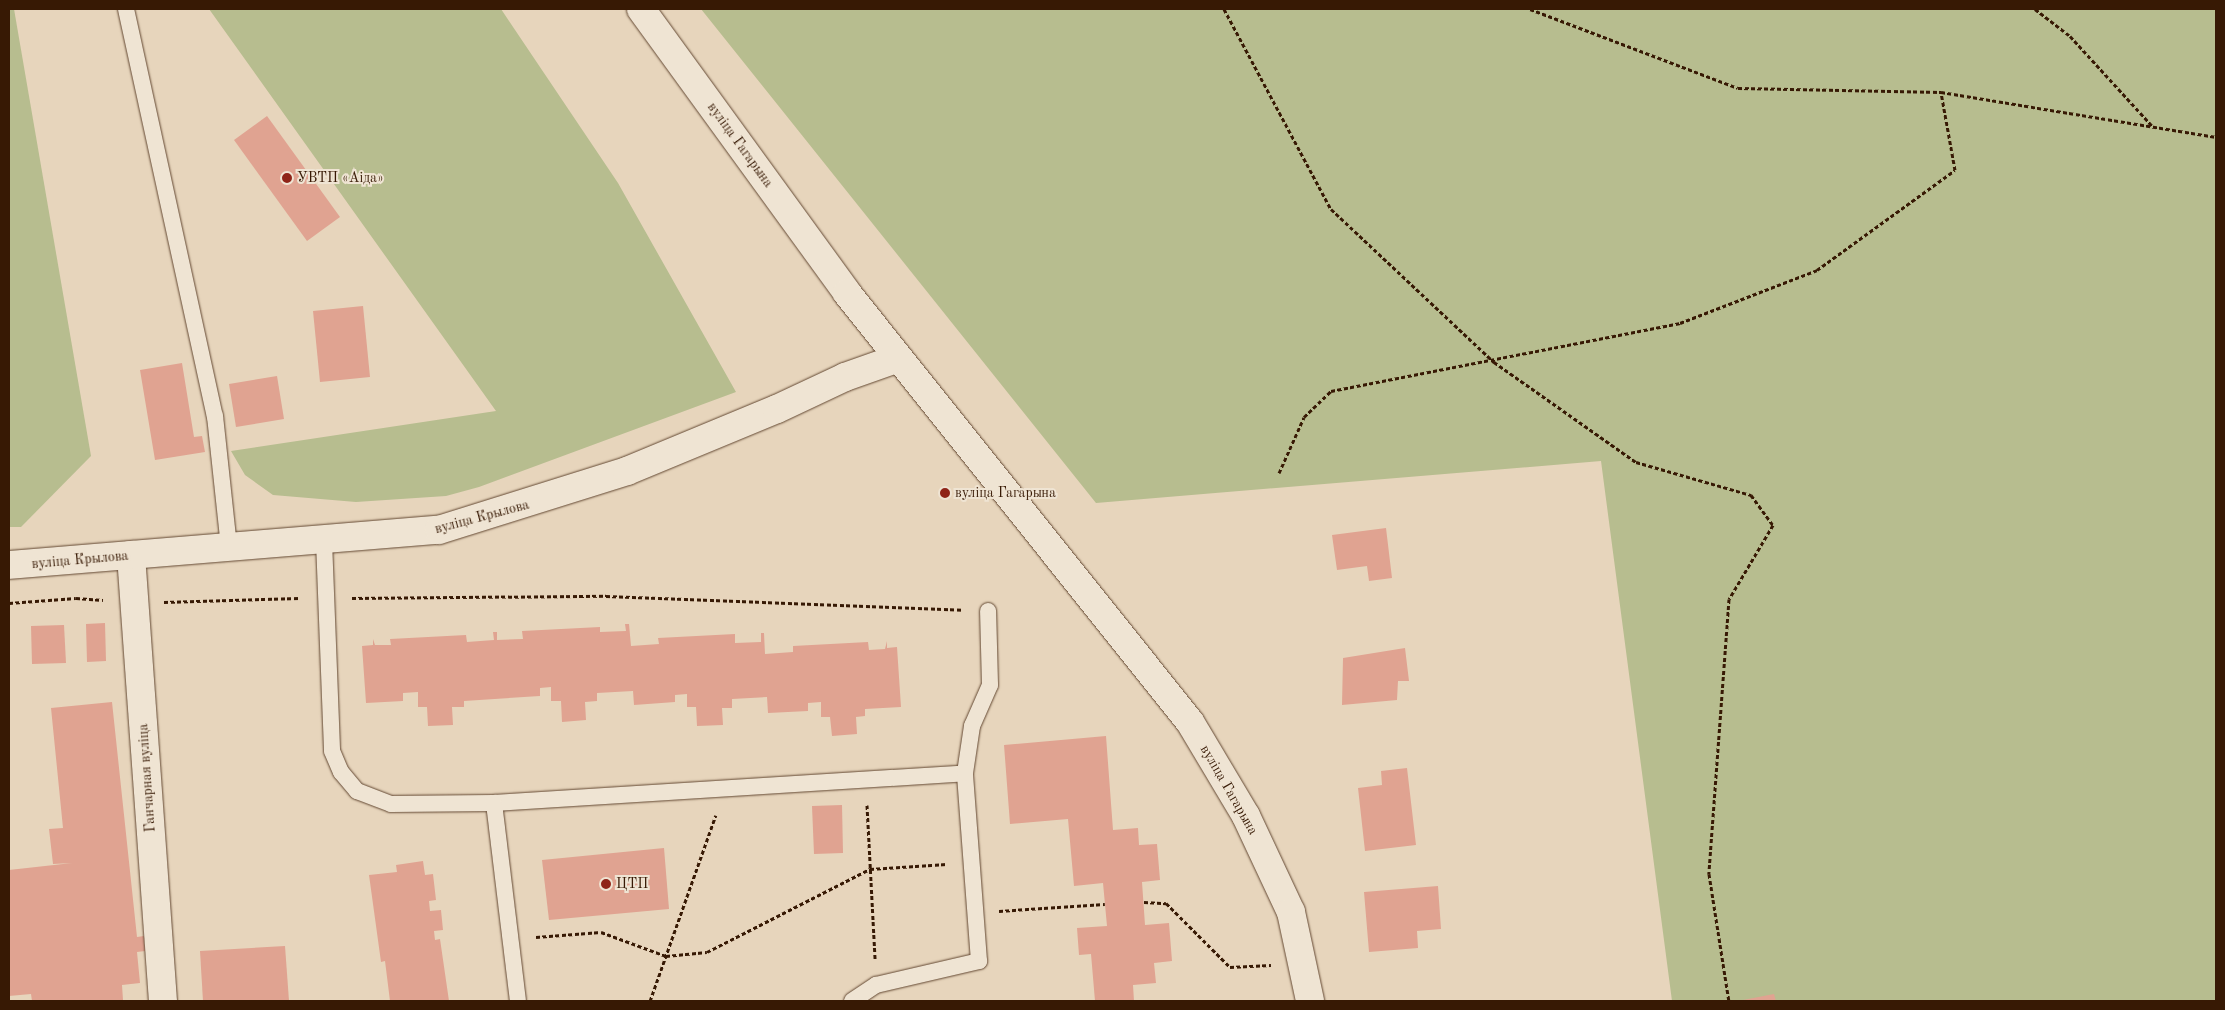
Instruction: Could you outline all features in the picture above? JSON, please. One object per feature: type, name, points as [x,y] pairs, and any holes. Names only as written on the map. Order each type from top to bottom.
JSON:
[{"type":"main road","name":"вуліца Гагарына","points":[[641,9],[847,293],[1190,722],[1246,816],[1291,912],[1310,1001]]},
{"type":"main road","name":"вуліца Крылова","points":[[9,565],[324,542],[438,530],[503,513],[627,472],[777,409],[845,377],[899,358]]},
{"type":"main road","name":"Ганчарная вуліца","points":[[131,555],[164,1001]]},
{"type":"lane","points":[[126,9],[215,416],[229,548]]},
{"type":"lane","points":[[324,542],[332,751],[341,772],[357,791],[391,804],[494,803],[966,773]]},
{"type":"lane","points":[[852,1001],[876,985],[979,961],[966,773],[972,726],[990,685],[988,611]]},
{"type":"lane","points":[[494,803],[518,1001]]},
{"type":"path","points":[[1224,9],[1331,209],[1494,362],[1636,462],[1751,495],[1773,524],[1729,600],[1709,874],[1729,1001]]},
{"type":"path","points":[[1530,9],[1738,88],[1941,92],[2216,137]]},
{"type":"path","points":[[2035,9],[2070,36],[2153,127]]},
{"type":"path","points":[[1280,474],[1304,417],[1331,391],[1494,362],[1680,323],[1817,270],[1955,170],[1941,92]]},
{"type":"path","points":[[9,603],[76,598],[134,603],[326,598],[606,596],[988,611]]},
{"type":"path","points":[[866,780],[876,985]]},
{"type":"path","points":[[650,1001],[725,789]]},
{"type":"path","points":[[511,938],[601,932],[666,956],[707,952],[870,869],[972,863]]},
{"type":"path","points":[[1144,902],[1166,903],[1230,968],[1280,965]]},
{"type":"path","points":[[976,912],[1105,904]]},
{"type":"green space","points":[[9,9],[14,9],[91,456],[21,527],[9,527]]},
{"type":"green space","points":[[209,9],[501,9],[618,183],[736,392],[479,487],[446,496],[356,502],[273,495],[245,475],[231,451],[496,411]]},
{"type":"green space","points":[[701,9],[2216,9],[2216,1001],[1672,1001],[1601,461],[1096,503]]},
{"type":"building","name":"УВТП «Аіда»","points":[[267,116],[340,217],[307,241],[234,140]]},
{"type":"building","points":[[363,306],[370,377],[320,382],[313,311]]},
{"type":"building","points":[[182,363],[194,437],[202,436],[205,452],[155,460],[140,370]]},
{"type":"building","points":[[277,376],[284,419],[236,427],[229,384]]},
{"type":"building","points":[[1386,528],[1392,578],[1369,581],[1367,566],[1337,570],[1332,535]]},
{"type":"building","points":[[105,623],[106,661],[87,662],[86,624]]},
{"type":"building","points":[[625,624],[629,624],[631,646],[659,644],[658,638],[735,634],[735,643],[761,642],[761,633],[764,633],[765,654],[793,652],[793,646],[868,642],[869,650],[885,649],[887,641],[887,648],[897,647],[901,707],[865,709],[865,716],[856,717],[857,734],[832,736],[830,717],[821,717],[821,702],[808,703],[808,711],[768,713],[767,697],[732,699],[732,708],[722,708],[723,725],[697,726],[696,707],[687,707],[687,694],[675,695],[675,702],[634,705],[633,691],[597,693],[597,701],[585,702],[586,720],[562,722],[561,701],[551,701],[551,687],[540,688],[540,696],[464,701],[464,707],[452,707],[453,725],[428,726],[427,707],[418,707],[418,692],[403,693],[403,701],[366,703],[362,646],[373,645],[373,639],[375,645],[391,645],[390,639],[466,635],[467,642],[494,640],[493,632],[497,632],[497,640],[523,639],[522,631],[600,627],[600,632],[626,631]]},
{"type":"building","points":[[64,625],[66,663],[32,664],[31,626]]},
{"type":"building","points":[[1405,648],[1409,681],[1398,681],[1397,700],[1342,705],[1343,658]]},
{"type":"building","points":[[112,702],[137,937],[144,936],[145,951],[137,952],[140,983],[122,985],[123,1000],[32,1001],[31,994],[9,996],[9,870],[72,863],[53,864],[49,829],[63,828],[51,708]]},
{"type":"building","points":[[1106,736],[1113,830],[1138,828],[1139,845],[1157,844],[1160,880],[1142,882],[1145,925],[1169,923],[1172,961],[1154,963],[1156,983],[1133,985],[1134,1001],[1095,1001],[1091,954],[1079,955],[1077,928],[1107,926],[1103,883],[1074,886],[1068,819],[1010,824],[1004,745]]},
{"type":"building","points":[[1407,768],[1416,845],[1365,851],[1358,788],[1382,785],[1381,771]]},
{"type":"building","points":[[842,805],[843,853],[814,854],[812,806]]},
{"type":"building","name":"ЦТП","points":[[664,848],[669,909],[549,920],[542,860]]},
{"type":"building","points":[[423,861],[425,875],[433,874],[436,900],[429,901],[430,911],[441,910],[443,930],[434,931],[435,940],[440,939],[449,1001],[390,1001],[385,961],[381,962],[369,875],[397,872],[396,865]]},
{"type":"building","points":[[1438,886],[1441,929],[1417,931],[1418,948],[1369,952],[1364,892]]},
{"type":"building","points":[[285,946],[289,1001],[203,1001],[200,951]]},
{"type":"building","points":[[1774,994],[1776,1001],[1743,1001],[1743,1000]]},
{"type":"place","name":"УВТП «Аіда»","points":[[287,178]]},
{"type":"place","name":"вуліца Гагарына","points":[[945,493]]},
{"type":"place","name":"ЦТП","points":[[606,884]]}]
